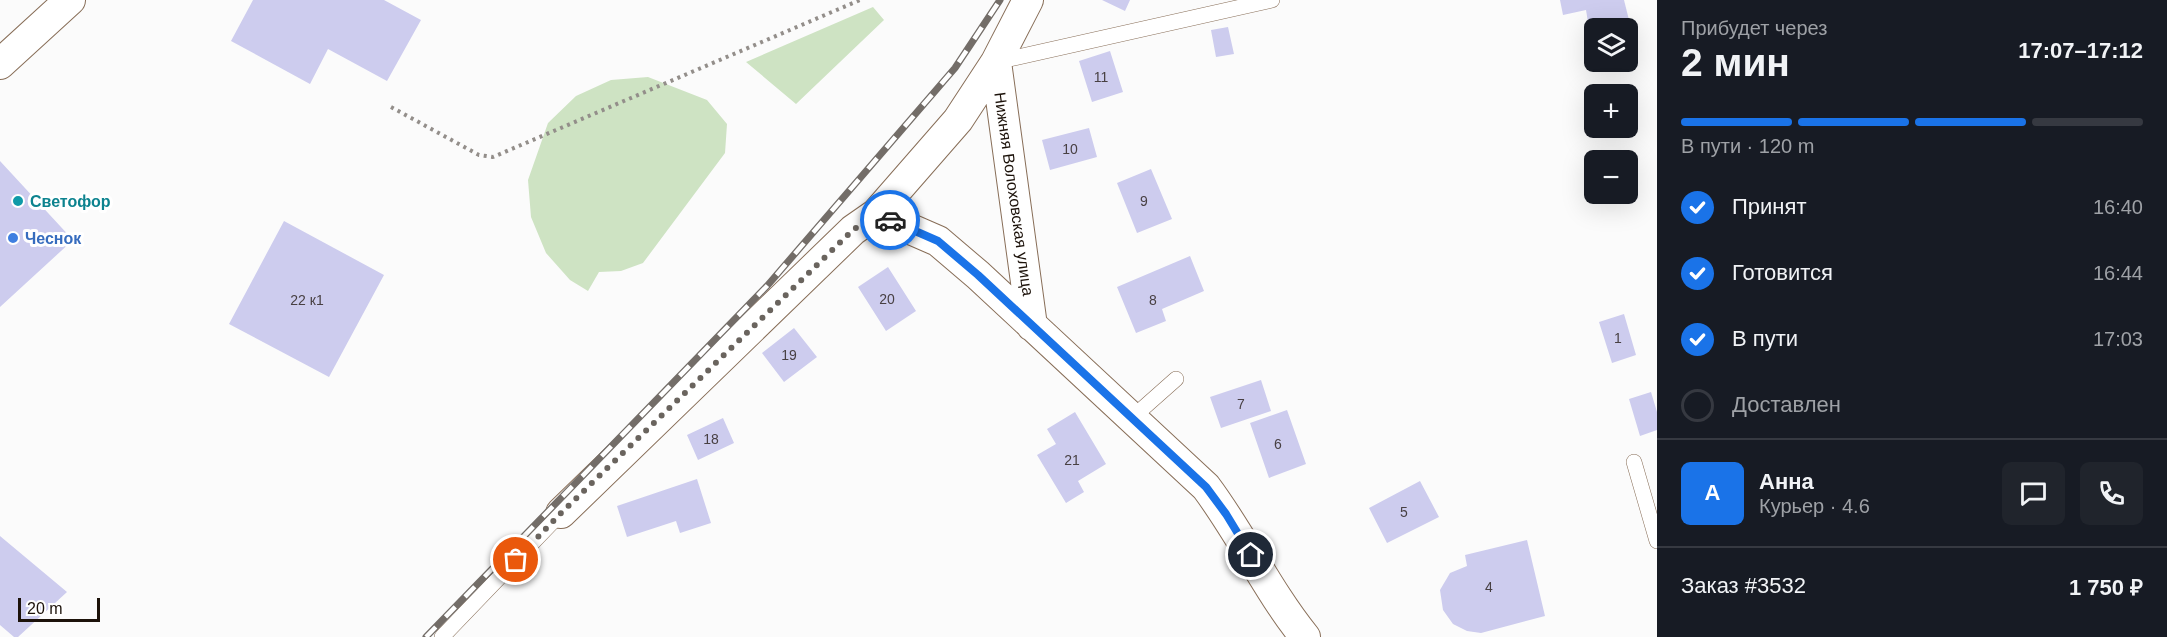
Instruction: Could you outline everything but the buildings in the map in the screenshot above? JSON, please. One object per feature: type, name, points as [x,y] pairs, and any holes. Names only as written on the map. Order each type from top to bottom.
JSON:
[{"type":"street","points":[[0,64],[70,0]]},
{"type":"street","name":"Нижняя Волоховская улица","points":[[561,513],[853,230],[876,214],[958,120],[996,62],[1028,0]]},
{"type":"street","name":"Нижняя Волоховская улица","points":[[996,62],[1032,326]]},
{"type":"street","name":"Нижняя Волоховская улица","points":[[876,214],[938,241],[1206,487],[1226,514],[1288,616],[1305,637]]},
{"type":"lane","points":[[996,62],[1272,0]]},
{"type":"lane","points":[[1132,418],[1176,379]]},
{"type":"lane","points":[[1634,462],[1657,541]]},
{"type":"lane","name":"Нижняя Волоховская улица","points":[[442,637],[561,513]]},
{"type":"path","points":[[391,107],[479,155],[493,157],[860,0]]},
{"type":"green space","points":[[873,7],[884,20],[796,104],[746,62]]},
{"type":"green space","points":[[648,77],[707,100],[727,124],[725,153],[643,263],[621,271],[599,272],[588,291],[570,280],[546,253],[531,217],[528,180],[548,123],[576,96],[611,80]]},
{"type":"railway","points":[[426,637],[767,286],[955,68],[1000,0]]},
{"type":"way so far","points":[[516,560],[561,513],[853,230],[876,214],[890,220]]},
{"type":"place","name":"Светофор","points":[[18,201]]},
{"type":"place","name":"Чеснок","points":[[13,238]]},
{"type":"route","points":[[890,220],[938,241],[978,275],[1206,487],[1251,555]]}]
